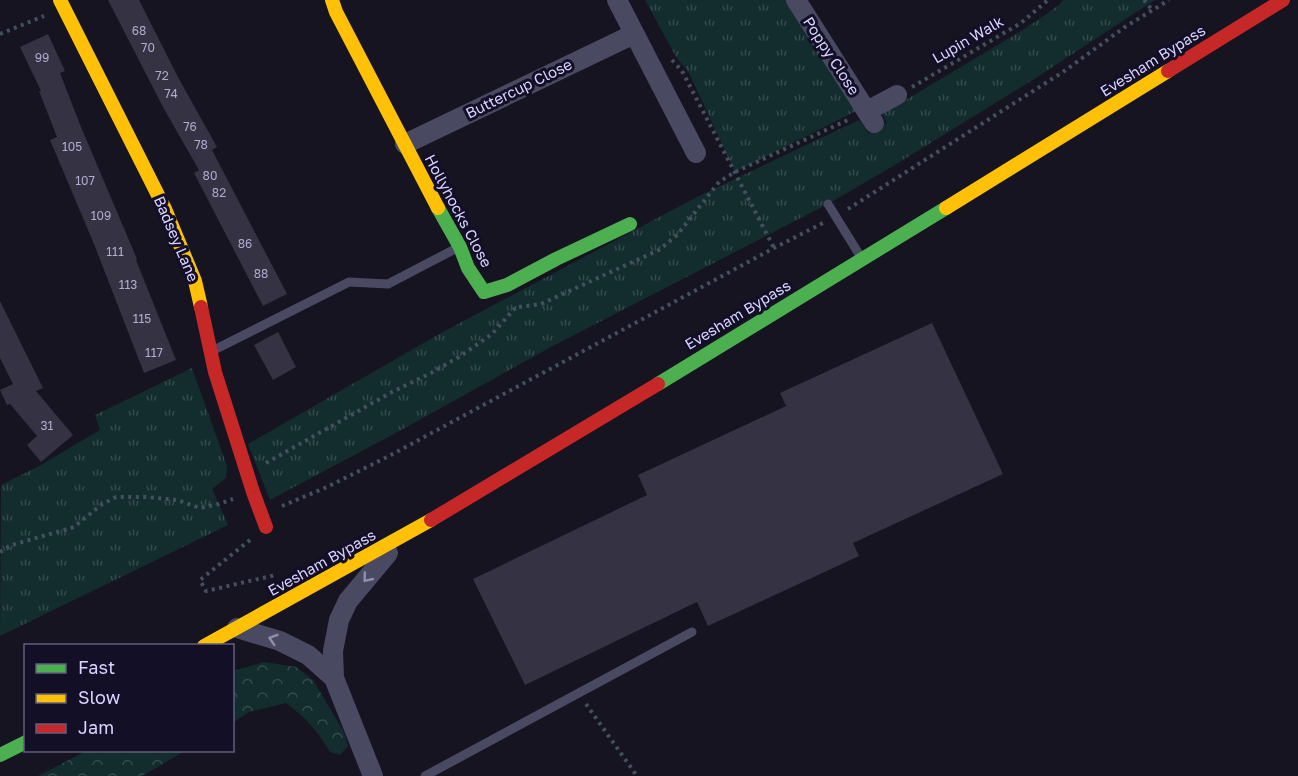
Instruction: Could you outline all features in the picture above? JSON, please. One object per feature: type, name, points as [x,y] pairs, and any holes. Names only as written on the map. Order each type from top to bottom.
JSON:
[{"type":"main road","name":"Hollyhocks Close","points":[[332,0],[336,12],[432,198],[460,247],[468,268],[484,292],[507,285],[556,258],[630,224]]},
{"type":"main road","name":"Evesham Bypass","points":[[206,644],[399,539],[513,472],[941,212],[1283,0]]},
{"type":"main road","name":"Badsey Lane","points":[[62,4],[165,209],[195,281],[214,372],[264,520]]},
{"type":"main road","points":[[0,755],[24,742]]},
{"type":"street","points":[[617,0],[696,153]]},
{"type":"street","name":"Poppy Close","points":[[796,0],[870,117],[897,95]]},
{"type":"street","name":"Buttercup Close","points":[[405,144],[634,34]]},
{"type":"street","points":[[373,776],[334,678],[333,651],[339,620],[348,601],[399,539]]},
{"type":"street","points":[[237,628],[280,641],[308,655],[334,678]]},
{"type":"lane","points":[[828,204],[862,259]]},
{"type":"lane","points":[[210,352],[349,282],[388,284],[460,247]]},
{"type":"lane","points":[[425,776],[692,632]]},
{"type":"path","name":"Lupin Walk","points":[[897,95],[1021,23],[1048,0]]},
{"type":"path","points":[[1144,0],[1152,10]]},
{"type":"path","points":[[292,597],[279,574],[206,591],[200,580],[264,520],[389,456],[774,248],[836,217],[1064,72],[1125,27],[1169,0]]},
{"type":"path","points":[[0,34],[62,4]]},
{"type":"path","points":[[672,60],[682,71],[774,248]]},
{"type":"path","points":[[735,172],[870,117]]},
{"type":"path","points":[[247,473],[459,357],[492,334],[516,307]]},
{"type":"path","points":[[0,552],[12,545],[74,527],[101,505],[116,497],[177,500],[200,508],[253,492]]},
{"type":"path","points":[[579,693],[637,776]]},
{"type":"green space","points":[[645,0],[789,0],[858,110],[735,172],[689,73],[676,57]]},
{"type":"green space","points":[[1063,0],[1155,0],[1031,81],[828,204],[551,347],[270,500],[248,444],[441,333],[697,197],[859,120],[868,133],[887,123],[881,113],[1026,28]]},
{"type":"green space","points":[[192,368],[227,466],[226,478],[212,489],[228,525],[0,636],[1,485],[41,465],[100,430],[95,415]]},
{"type":"green space","points":[[264,662],[296,667],[313,680],[344,732],[348,746],[340,755],[330,752],[311,725],[286,703],[249,712],[234,721],[234,671]]},
{"type":"green space","points":[[84,752],[183,752],[142,776],[38,776]]},
{"type":"building","points":[[108,0],[139,0],[217,147],[212,150],[287,294],[263,306],[194,173],[199,170],[164,109]]},
{"type":"building","points":[[48,34],[65,71],[60,73],[81,127],[137,259],[176,360],[144,373],[94,244],[50,140],[57,137],[39,91],[41,91],[20,47]]},
{"type":"building","points":[[0,301],[43,388],[36,391],[73,435],[41,462],[27,445],[37,436],[10,404],[7,405],[0,390],[13,384],[0,358]]},
{"type":"building","points":[[932,323],[1003,474],[853,543],[859,556],[708,626],[697,602],[525,685],[473,579],[647,495],[638,475],[786,406],[780,393]]},
{"type":"building","points":[[278,332],[296,367],[273,380],[254,345]]},
{"type":"traffic: fast","points":[[438,208],[460,247],[468,268],[484,292],[507,285],[630,224]]},
{"type":"traffic: fast","points":[[658,384],[946,208]]},
{"type":"traffic: fast","points":[[0,755],[24,743]]},
{"type":"traffic: slow","points":[[60,0],[165,209],[195,281],[201,307]]},
{"type":"traffic: slow","points":[[332,0],[336,12],[438,208]]},
{"type":"traffic: slow","points":[[946,208],[1168,71]]},
{"type":"traffic: slow","points":[[208,644],[431,520]]},
{"type":"traffic: jam","points":[[1168,71],[1283,0]]},
{"type":"traffic: jam","points":[[201,307],[215,372],[266,527]]},
{"type":"traffic: jam","points":[[431,520],[658,384]]}]
